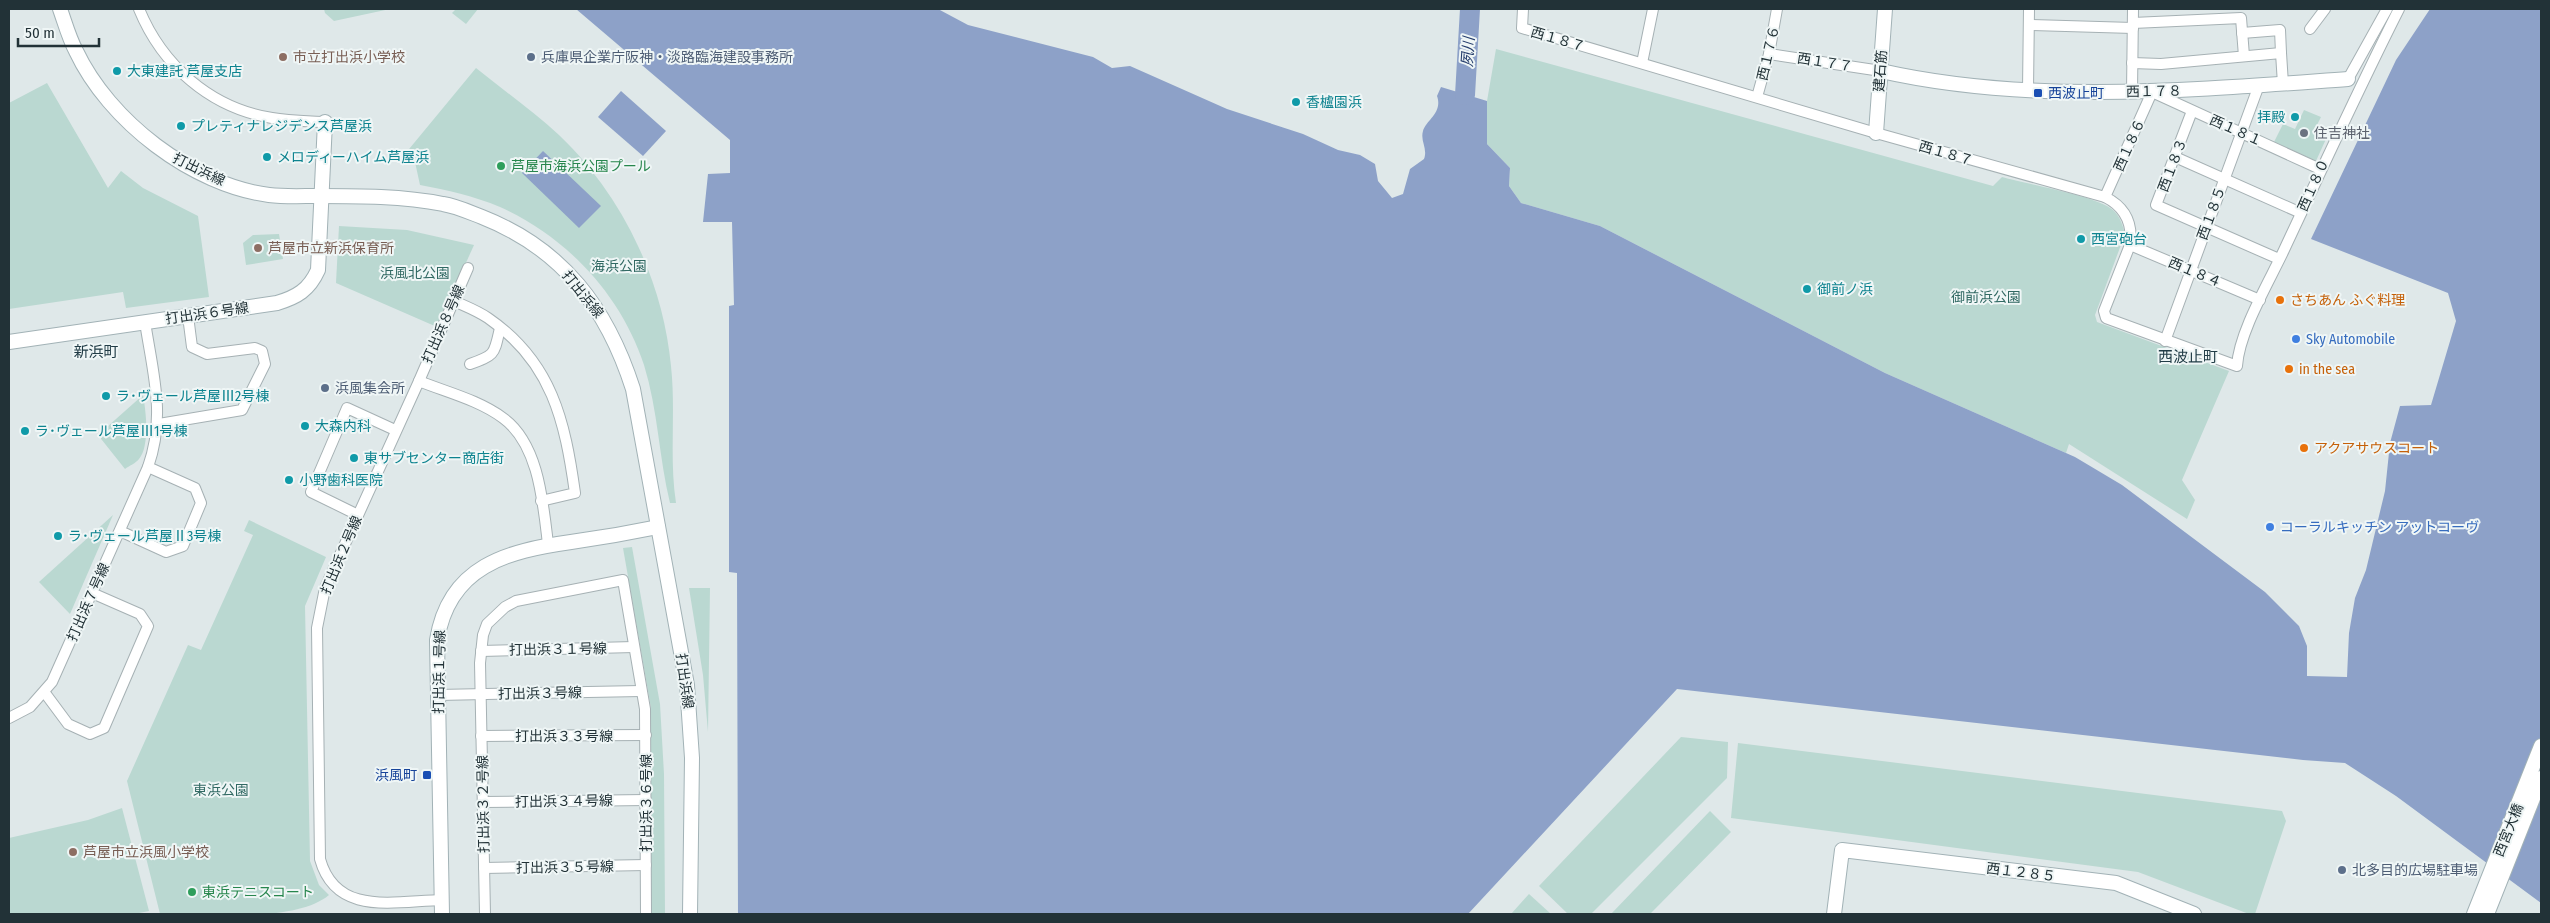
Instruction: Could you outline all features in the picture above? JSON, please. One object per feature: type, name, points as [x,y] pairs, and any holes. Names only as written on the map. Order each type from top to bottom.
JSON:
[{"type":"street","name":"打出浜線","points":[[60,9],[76,51],[101,91],[116,109],[158,148],[187,165],[233,186],[269,195],[322,196],[444,204],[499,224],[532,243],[560,264],[588,296],[608,326],[623,357],[633,389],[685,675],[692,758],[690,914]]},
{"type":"street","name":"西１８７","points":[[1523,9],[1522,28],[1876,133],[2105,197],[2114,202],[2127,216],[2130,226],[2130,246],[2104,315],[2165,341],[2237,366]]},
{"type":"street","points":[[1642,63],[1653,9]]},
{"type":"street","name":"西１７６","points":[[1757,97],[1769,54],[1777,9]]},
{"type":"street","name":"建石筋","points":[[1876,133],[1885,9]]},
{"type":"street","points":[[2028,89],[2030,9]]},
{"type":"street","points":[[2132,92],[2133,9]]},
{"type":"street","points":[[2310,29],[2325,9]]},
{"type":"street","name":"西１７８","points":[[1881,71],[1969,87],[2132,92],[2348,79],[2387,9]]},
{"type":"street","name":"西１８０","points":[[2237,366],[2237,354],[2260,300],[2320,169],[2399,9]]},
{"type":"street","points":[[143,11],[150,34],[168,58],[187,79],[210,96],[240,109],[271,118],[325,122]]},
{"type":"street","points":[[2029,26],[2133,26],[2241,18],[2244,56]]},
{"type":"street","points":[[2242,33],[2280,30],[2283,84]]},
{"type":"street","points":[[2132,63],[2160,64],[2281,53]]},
{"type":"street","name":"西１７７","points":[[1769,54],[1881,71]]},
{"type":"street","name":"西１８５","points":[[2165,341],[2259,85]]},
{"type":"street","name":"西１８１","points":[[2152,92],[2320,169]]},
{"type":"street","name":"西１８６","points":[[2105,197],[2152,92]]},
{"type":"street","name":"西１８３","points":[[2192,111],[2156,205],[2280,259]]},
{"type":"street","name":"打出浜６号線","points":[[9,342],[277,303],[301,294],[312,282],[318,270],[325,122]]},
{"type":"street","points":[[2175,157],[2301,213]]},
{"type":"street","name":"西１８４","points":[[2130,246],[2260,300]]},
{"type":"street","name":"打出浜８号線","points":[[419,381],[468,268]]},
{"type":"street","points":[[454,301],[487,318],[515,340],[537,367],[552,394],[564,424],[575,493],[541,501]]},
{"type":"street","points":[[159,424],[242,410],[265,364],[262,351],[255,348],[207,354],[192,347],[188,316]]},
{"type":"street","name":"打出浜７号線","points":[[9,718],[30,707],[45,693],[52,682],[148,467],[156,444],[159,424],[145,322]]},
{"type":"street","points":[[470,364],[490,357],[495,349],[500,328]]},
{"type":"street","points":[[419,381],[478,404],[504,419],[529,449],[541,501],[548,544]]},
{"type":"street","name":"打出浜２号線","points":[[419,381],[395,430],[325,588],[317,628],[320,859],[330,883],[341,893],[352,899],[367,901],[442,900]]},
{"type":"street","points":[[358,515],[311,492],[347,408],[395,430]]},
{"type":"street","points":[[120,531],[166,552],[183,546],[200,503],[194,488],[148,467]]},
{"type":"street","name":"打出浜１号線","points":[[442,914],[437,640],[446,607],[456,590],[484,565],[548,544],[658,527]]},
{"type":"street","name":"打出浜３２号線","points":[[485,914],[481,651],[482,635],[487,624],[511,604],[623,580],[634,647]]},
{"type":"street","points":[[45,693],[68,724],[90,734],[104,728],[148,626],[140,614],[92,593]]},
{"type":"street","name":"打出浜３１号線","points":[[481,651],[634,647]]},
{"type":"street","name":"打出浜３６号線","points":[[634,647],[645,709],[646,914]]},
{"type":"street","name":"打出浜３号線","points":[[438,694],[641,692]]},
{"type":"street","name":"打出浜３３号線","points":[[482,736],[646,735]]},
{"type":"street","name":"西宮大橋","points":[[2474,914],[2541,746]]},
{"type":"street","name":"西宮大橋","points":[[2487,914],[2541,778]]},
{"type":"street","name":"打出浜３４号線","points":[[483,802],[646,800]]},
{"type":"street","name":"西１２８５","points":[[1834,914],[1842,850],[2116,883],[2194,914]]},
{"type":"street","name":"打出浜３５号線","points":[[484,868],[646,865]]},
{"type":"green space","points":[[324,9],[390,9],[334,21],[325,13]]},
{"type":"green space","points":[[456,9],[478,9],[466,24],[452,13]]},
{"type":"green space","name":"御前浜公園","points":[[1496,49],[1993,186],[2002,177],[2077,195],[2105,205],[2113,210],[2122,224],[2125,234],[2095,315],[2097,322],[2229,371],[2182,480],[2195,500],[2187,519],[2069,444],[2066,453],[1885,373],[1600,226],[1521,203],[1509,186],[1510,168],[1487,144],[1487,101]]},
{"type":"green space","name":"芦屋市海浜公園プール","points":[[476,68],[549,126],[582,159],[602,184],[636,241],[649,271],[659,302],[671,366],[673,469],[676,503],[670,503],[649,382],[644,365],[634,339],[606,292],[589,271],[548,234],[500,207],[450,191],[420,185],[415,162],[400,160]]},
{"type":"green space","points":[[47,83],[108,188],[121,171],[143,188],[198,216],[209,297],[126,308],[123,292],[9,309],[9,103]]},
{"type":"green space","points":[[2304,110],[2321,117],[2313,133],[2326,139],[2316,161],[2274,142],[2283,124],[2295,129]]},
{"type":"green space","name":"浜風北公園","points":[[339,226],[407,230],[474,245],[437,327],[336,283]]},
{"type":"green space","points":[[279,234],[283,259],[246,265],[243,243],[253,235]]},
{"type":"green space","points":[[143,395],[146,419],[145,446],[139,459],[125,469],[98,435]]},
{"type":"green space","points":[[113,515],[70,614],[39,582]]},
{"type":"green space","name":"東浜公園","points":[[249,520],[326,557],[305,606],[310,861],[319,885],[329,895],[314,904],[295,910],[273,913],[249,915],[160,914],[127,781],[188,645],[201,650],[253,535],[244,531]]},
{"type":"green space","points":[[632,547],[660,704],[664,774],[665,914],[651,914],[651,708],[623,548]]},
{"type":"green space","points":[[689,588],[710,588],[708,732],[703,675]]},
{"type":"green space","points":[[1681,737],[1728,742],[1727,778],[1591,914],[1568,914],[1539,886]]},
{"type":"green space","points":[[1738,743],[2282,811],[2286,821],[2255,914],[2249,914],[2138,872],[1731,818]]},
{"type":"green space","name":"芦屋市立浜風小学校","points":[[122,808],[149,911],[134,914],[9,914],[9,838],[88,820]]},
{"type":"green space","points":[[1710,811],[1731,832],[1650,914],[1611,914]]},
{"type":"green space","points":[[1529,894],[1551,914],[1511,914]]},
{"type":"water","points":[[576,9],[938,9],[968,25],[1093,57],[1112,68],[1130,66],[1227,109],[1303,134],[1338,150],[1360,155],[1375,164],[1378,181],[1392,198],[1403,194],[1410,169],[1424,159],[1423,131],[1436,112],[1438,107],[1437,96],[1441,87],[1487,101],[1487,144],[1510,168],[1509,186],[1521,203],[1600,226],[1885,373],[2075,457],[2122,485],[2265,592],[2299,626],[2307,646],[2307,676],[2347,677],[2349,633],[2355,598],[2366,570],[2385,491],[2390,443],[2400,406],[2431,405],[2456,321],[2448,293],[2311,239],[2396,60],[2430,9],[2541,9],[2541,903],[2396,796],[2345,763],[2303,760],[1677,689],[1468,914],[738,914],[737,573],[729,572],[729,306],[734,305],[732,222],[703,222],[708,174],[730,173],[730,140]]},
{"type":"water","points":[[621,91],[666,131],[643,156],[598,117]]},
{"type":"water","points":[[543,151],[601,206],[579,228],[522,173]]},
{"type":"waterway","name":"夙川","points":[[1465,95],[1470,9]]},
{"type":"place","name":"市立打出浜小学校","points":[[283,57]]},
{"type":"place","name":"兵庫県企業庁阪神・淡路臨海建設事務所","points":[[531,57]]},
{"type":"place","name":"大東建託 芦屋支店","points":[[117,71]]},
{"type":"place","name":"西波止町","points":[[2038,93]]},
{"type":"place","name":"香櫨園浜","points":[[1296,102]]},
{"type":"place","name":"拝殿","points":[[2295,117]]},
{"type":"place","name":"プレティナレジデンス芦屋浜","points":[[181,126]]},
{"type":"place","name":"住吉神社","points":[[2304,133]]},
{"type":"place","name":"メロディーハイム芦屋浜","points":[[267,157]]},
{"type":"place","name":"芦屋市海浜公園プール","points":[[501,166]]},
{"type":"place","name":"西宮砲台","points":[[2081,239]]},
{"type":"place","name":"芦屋市立新浜保育所","points":[[258,248]]},
{"type":"place","name":"御前ノ浜","points":[[1807,289]]},
{"type":"place","name":"さちあん ふぐ料理","points":[[2280,300]]},
{"type":"place","name":"Sky Automobile","points":[[2296,339]]},
{"type":"place","name":"in the sea","points":[[2289,369]]},
{"type":"place","name":"浜風集会所","points":[[325,388]]},
{"type":"place","name":"ラ･ヴェール芦屋Ⅲ2号棟","points":[[106,396]]},
{"type":"place","name":"大森内科","points":[[305,426]]},
{"type":"place","name":"ラ･ヴェール芦屋Ⅲ1号棟","points":[[25,431]]},
{"type":"place","name":"アクアサウスコート","points":[[2304,448]]},
{"type":"place","name":"東サブセンター商店街","points":[[354,458]]},
{"type":"place","name":"小野歯科医院","points":[[289,480]]},
{"type":"place","name":"コーラルキッチン アットコーヴ","points":[[2270,527]]},
{"type":"place","name":"ラ･ヴェール芦屋Ⅱ3号棟","points":[[58,536]]},
{"type":"place","name":"浜風町","points":[[427,775]]},
{"type":"place","name":"芦屋市立浜風小学校","points":[[73,852]]},
{"type":"place","name":"北多目的広場駐車場","points":[[2342,870]]},
{"type":"place","name":"東浜テニスコート","points":[[192,892]]},
{"type":"district","name":"新浜町","points":[[96,352]]},
{"type":"district","name":"西波止町","points":[[2188,357]]},
{"type":"park label","name":"海浜公園","points":[[619,266]]}]
